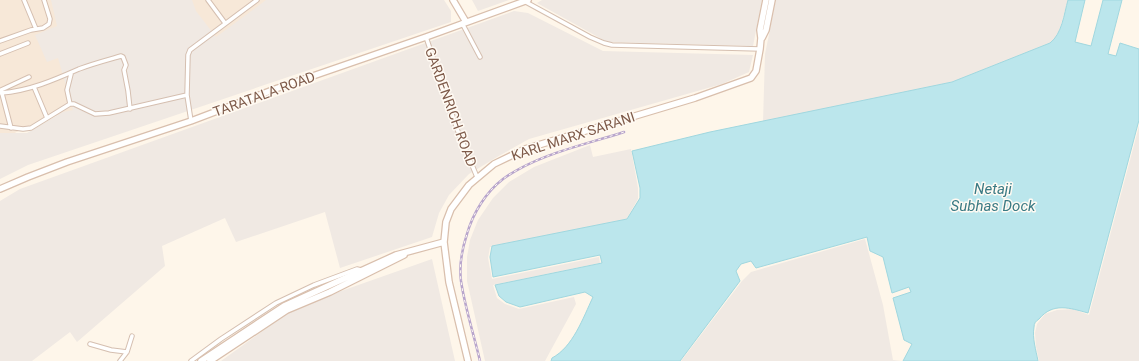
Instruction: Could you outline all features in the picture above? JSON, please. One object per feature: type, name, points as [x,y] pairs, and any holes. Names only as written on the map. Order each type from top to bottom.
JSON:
[{"type":"main road","points":[[453,0],[464,23]]},
{"type":"main road","name":"KARL MARX SARANI","points":[[468,361],[449,282],[444,242],[446,222],[451,209],[469,185],[502,160],[526,150],[688,100],[751,78],[756,71],[760,49],[760,30],[766,0]]},
{"type":"main road","name":"KARL MARX SARANI","points":[[761,38],[766,30],[772,0]]},
{"type":"main road","name":"TARATALA ROAD","points":[[0,189],[67,162],[191,121],[278,88],[526,1]]},
{"type":"main road","points":[[210,361],[287,310],[328,289],[398,259],[407,252],[444,242]]},
{"type":"main road","points":[[200,361],[284,306],[328,289]]},
{"type":"street","points":[[24,0],[36,29]]},
{"type":"street","points":[[0,41],[30,30],[47,26],[50,22],[44,0]]},
{"type":"street","points":[[208,0],[225,23]]},
{"type":"street","points":[[191,121],[187,95],[188,55],[190,50],[257,0]]},
{"type":"street","points":[[526,1],[590,37],[612,45],[760,49]]},
{"type":"street","points":[[464,23],[480,56]]},
{"type":"street","name":"GARDENRICH ROAD","points":[[426,37],[457,129],[478,177]]},
{"type":"street","points":[[0,54],[28,43]]},
{"type":"street","points":[[1,93],[15,92],[34,87],[71,74],[82,68],[122,56],[126,65],[124,70],[130,109]]},
{"type":"street","points":[[70,104],[67,90],[71,74]]},
{"type":"street","points":[[11,128],[1,90],[29,77]]},
{"type":"street","points":[[34,87],[47,118]]},
{"type":"street","points":[[0,126],[11,128],[31,128],[70,104],[74,104],[95,114],[109,113],[187,95]]},
{"type":"street","points":[[191,361],[221,339],[276,303],[314,285],[357,269],[363,273]]},
{"type":"street","points":[[120,361],[127,352],[132,336]]},
{"type":"street","points":[[90,344],[111,350],[127,352]]},
{"type":"shaded area","points":[[0,0],[341,0],[115,102],[46,118],[0,140]]},
{"type":"shaded area","points":[[51,0],[192,0],[196,11],[216,37],[266,0],[444,0],[451,11],[451,22],[28,165],[0,179],[0,133],[27,133],[63,112],[73,110],[58,58],[47,62],[35,35],[57,26]]},
{"type":"shaded area","points":[[472,0],[509,0],[478,11]]},
{"type":"shaded area","points":[[542,0],[762,0],[753,46],[607,42],[537,3]]},
{"type":"shaded area","points":[[776,0],[1068,0],[1059,31],[1055,39],[1050,43],[952,82],[763,122],[765,54]]},
{"type":"shaded area","points":[[514,11],[528,13],[603,51],[753,55],[749,72],[722,84],[529,139],[469,174],[449,195],[439,213],[432,237],[340,268],[325,212],[236,242],[225,218],[162,246],[165,266],[77,342],[70,332],[32,361],[0,361],[0,201],[20,189]]},
{"type":"shaded area","points":[[1139,126],[1139,361],[1039,361],[1035,333],[1037,324],[1045,314],[1057,310],[1073,309],[1089,315]]},
{"type":"shaded area","points":[[590,145],[593,157],[631,149],[638,188],[638,199],[626,220],[490,247],[488,258],[492,279],[599,257],[600,263],[493,285],[497,298],[505,304],[519,309],[574,297],[576,304],[545,361],[485,361],[467,281],[467,257],[470,240],[478,220],[493,198],[509,182],[534,167]]},
{"type":"shaded area","points":[[865,239],[883,305],[893,360],[902,361],[681,361],[742,281],[751,272]]},
{"type":"shaded area","points":[[432,259],[455,361],[221,361],[296,307]]},
{"type":"water","name":"Netaji Subhas Dock","points":[[1068,0],[1085,0],[1075,42],[1091,46],[1103,0],[1122,0],[1108,54],[1116,56],[1120,43],[1139,49],[1139,120],[1088,313],[1075,309],[1056,308],[1044,314],[1035,322],[1034,344],[1038,361],[903,361],[912,344],[904,340],[893,298],[911,292],[909,287],[892,293],[883,257],[870,251],[867,237],[756,268],[751,261],[741,264],[736,271],[740,281],[680,361],[551,361],[552,358],[566,347],[572,339],[593,297],[585,292],[520,307],[506,302],[499,296],[495,285],[602,263],[600,255],[493,277],[490,257],[492,246],[627,219],[640,198],[640,188],[632,151],[710,132],[952,82],[1050,43],[1060,29]]},
{"type":"railway","points":[[480,361],[465,301],[460,269],[465,240],[473,218],[481,204],[497,184],[517,170],[562,151],[624,132]]}]
